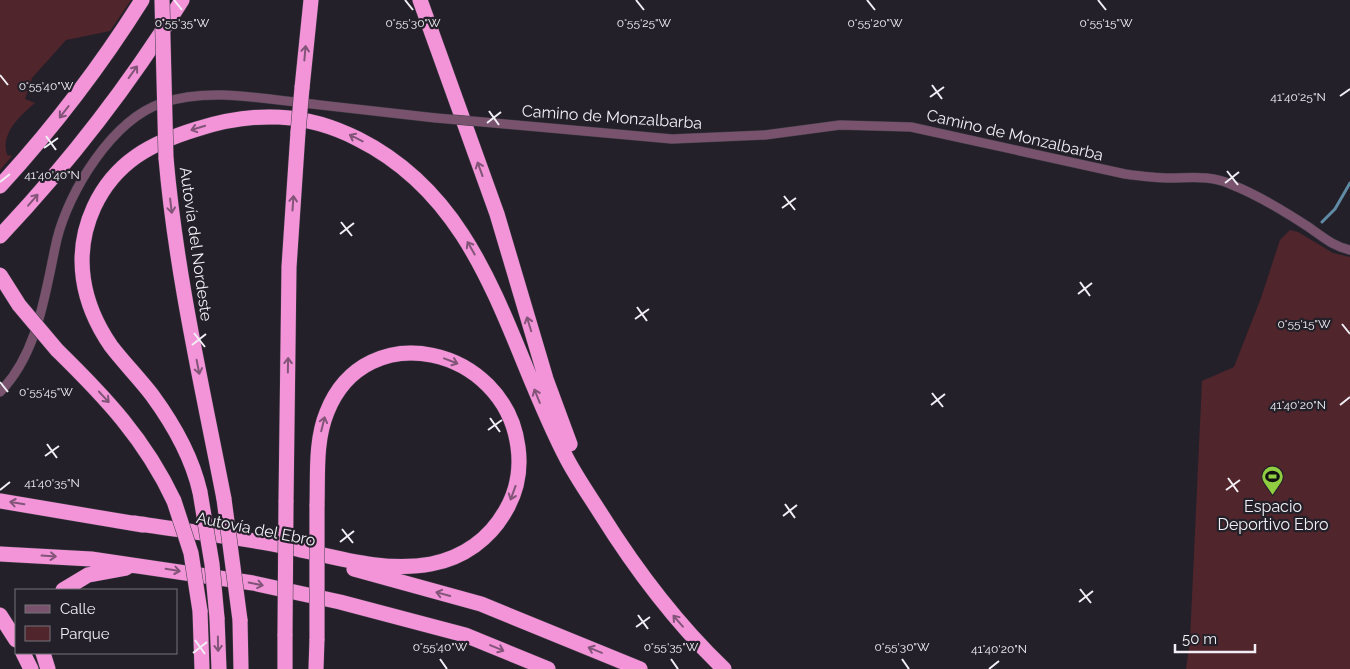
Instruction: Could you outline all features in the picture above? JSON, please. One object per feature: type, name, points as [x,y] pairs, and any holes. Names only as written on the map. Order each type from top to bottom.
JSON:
[{"type":"highway","points":[[0,186],[40,142],[73,100],[118,38],[142,0]]},
{"type":"highway","name":"Autovía del Nordeste","points":[[162,0],[166,158],[185,301],[224,499],[240,620],[241,669]]},
{"type":"highway","points":[[0,236],[88,132],[138,66],[182,0]]},
{"type":"highway","points":[[285,669],[289,267],[298,132],[312,0]]},
{"type":"highway","points":[[420,0],[497,214],[557,413],[593,501]]},
{"type":"highway","points":[[219,669],[218,618],[212,564],[200,492],[191,462],[172,424],[152,395],[111,346],[94,317],[82,283],[81,261],[84,237],[90,215],[106,183],[128,162],[150,147],[178,134],[256,116],[291,117],[320,122],[344,132],[399,163],[418,178],[457,224],[484,271],[555,436],[577,478],[653,590],[691,636],[724,669]]},
{"type":"highway","points":[[0,275],[30,320],[107,401],[136,435],[159,470],[174,501],[191,553],[200,611],[202,669]]},
{"type":"highway","points":[[134,523],[274,544],[378,565],[417,566],[442,562],[464,553],[484,539],[501,519],[513,497],[518,476],[519,453],[515,430],[507,410],[495,392],[480,377],[464,366],[444,358],[418,353],[405,354],[378,360],[366,366],[339,390],[327,412],[320,438],[317,506],[317,639],[316,669]]},
{"type":"highway","name":"Autovía del Ebro","points":[[0,501],[134,523],[296,554],[481,604],[640,669]]},
{"type":"highway","points":[[0,554],[91,559],[253,583],[340,602],[465,635],[548,669]]},
{"type":"highway","points":[[65,589],[88,576],[138,565]]},
{"type":"highway","points":[[0,614],[15,638]]},
{"type":"highway","points":[[24,654],[32,669]]},
{"type":"highway","points":[[43,654],[48,669]]},
{"type":"street","name":"Camino de Monzalbarba","points":[[0,392],[20,366],[32,343],[59,232],[83,177],[110,142],[126,126],[145,112],[160,104],[178,98],[220,96],[672,139],[765,135],[840,126],[911,127],[1125,174],[1152,178],[1201,176],[1216,179],[1230,183],[1263,201],[1307,226],[1334,245],[1350,250]]},
{"type":"green space","points":[[0,0],[131,0],[110,31],[66,40],[32,78],[25,99],[35,103],[18,119],[9,132],[6,139],[7,155],[12,156],[0,170]]},
{"type":"green space","name":"Espacio Deportivo Ebro","points":[[1290,230],[1298,232],[1333,253],[1350,257],[1350,669],[1186,669],[1190,640],[1202,381],[1234,367],[1261,298],[1280,240]]},
{"type":"waterway","points":[[1322,222],[1335,209],[1350,183]]},
{"type":"place","name":"Espacio Deportivo Ebro","points":[[1273,496]]}]
